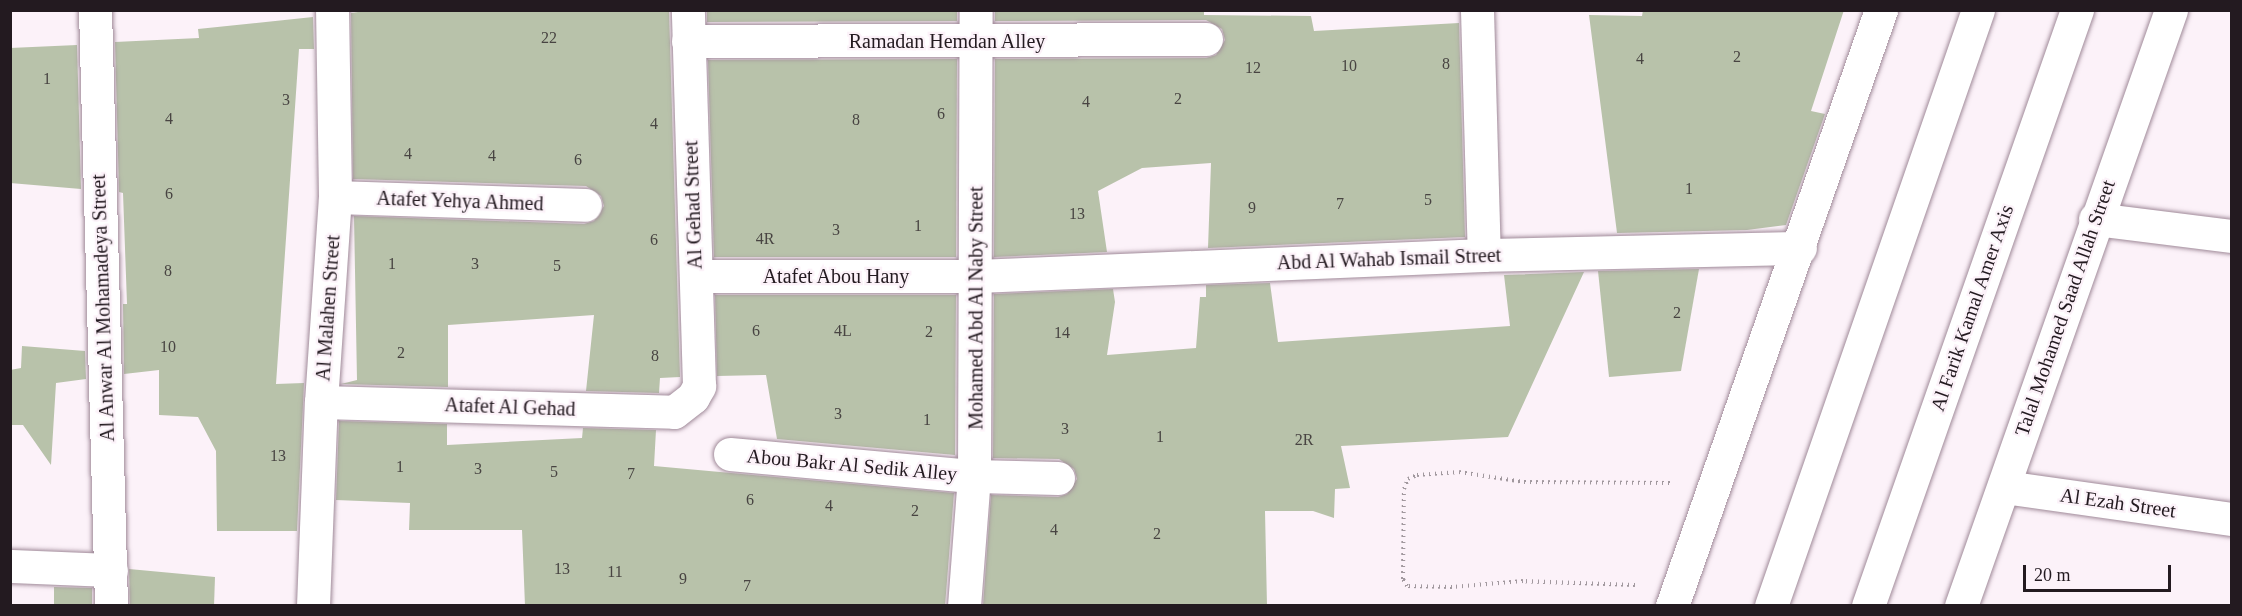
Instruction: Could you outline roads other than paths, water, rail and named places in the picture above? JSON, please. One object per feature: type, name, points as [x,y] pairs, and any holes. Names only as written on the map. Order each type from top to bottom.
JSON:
[{"type":"main road","name":"Al Anwar Al Mohamadeya Street","points":[[95,10],[111,606]]},
{"type":"main road","name":"Al Malahen Street","points":[[313,606],[321,402],[335,197],[332,10]]},
{"type":"main road","points":[[1478,10],[1484,255]]},
{"type":"main road","points":[[1675,596],[1800,248],[1881,10]]},
{"type":"main road","points":[[1772,606],[1978,10]]},
{"type":"main road","name":"Al Farik Kamal Amer Axis","points":[[1868,606],[2077,10]]},
{"type":"main road","name":"Talal Mohamed Saad Allah Street","points":[[1960,606],[2004,487],[2095,219],[2171,10]]},
{"type":"main road","name":"Ramadan Hemdan Alley","points":[[688,26],[976,26],[1206,39]]},
{"type":"main road","name":"Al Gehad Street","points":[[688,26],[699,386],[693,397]]},
{"type":"main road","name":"Mohamed Abd Al Naby Street","points":[[964,606],[974,476],[977,276],[976,26]]},
{"type":"main road","name":"Atafet Yehya Ahmed","points":[[335,197],[585,205]]},
{"type":"main road","points":[[2095,219],[2232,236]]},
{"type":"main road","name":"Abd Al Wahab Ismail Street","points":[[977,276],[1484,255],[1800,248]]},
{"type":"main road","name":"Atafet Abou Hany","points":[[696,276],[977,276]]},
{"type":"main road","name":"Atafet Al Gehad","points":[[321,402],[674,412],[693,397]]},
{"type":"main road","name":"Abou Bakr Al Sedik Alley","points":[[730,454],[974,476],[1058,478]]},
{"type":"main road","name":"Al Ezah Street","points":[[2004,487],[2232,519]]},
{"type":"main road","points":[[10,566],[111,570]]}]
